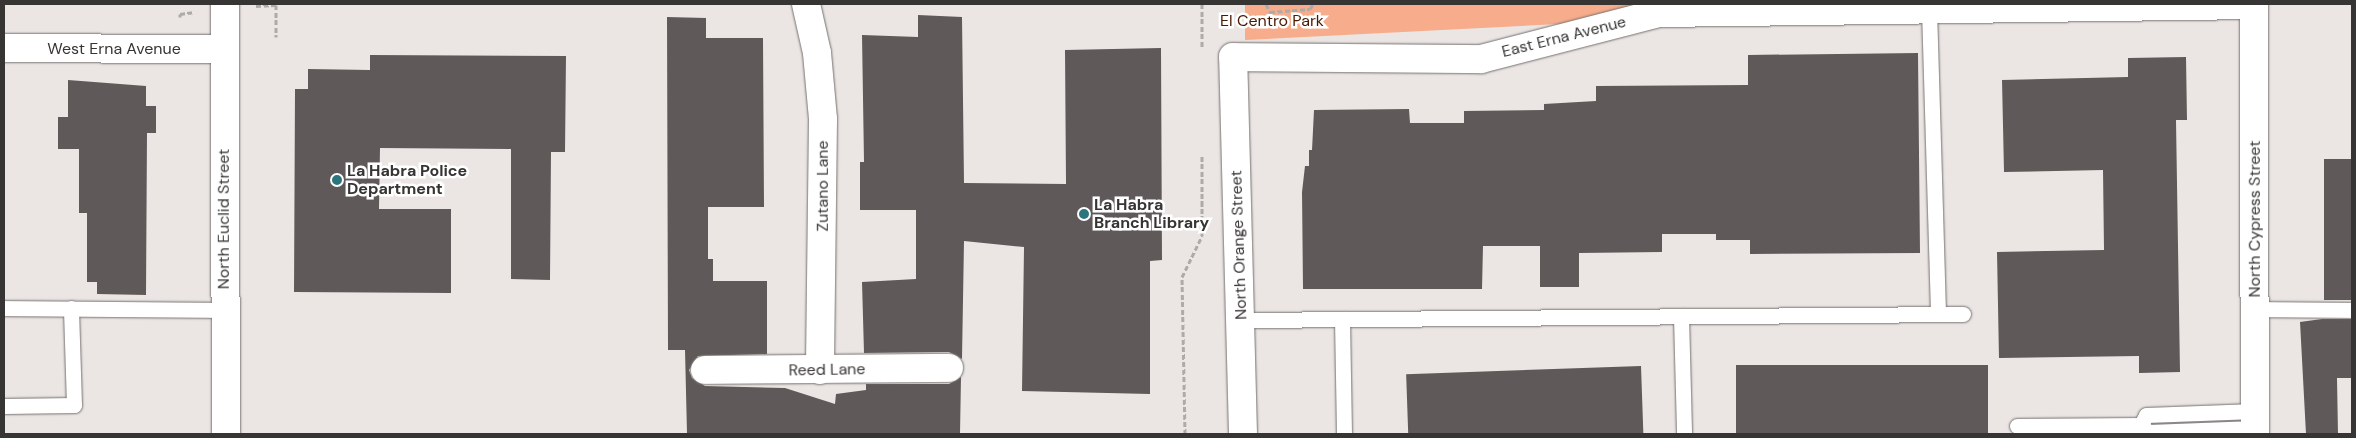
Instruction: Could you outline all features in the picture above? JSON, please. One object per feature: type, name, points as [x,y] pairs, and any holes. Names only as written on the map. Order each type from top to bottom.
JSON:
[{"type":"street","name":"North Euclid Street","points":[[225,4],[224,310],[226,434]]},
{"type":"street","name":"Zutano Lane","points":[[806,4],[817,53],[823,119],[820,370]]},
{"type":"street","name":"East Erna Avenue","points":[[1233,57],[1481,59],[1659,13],[2254,4]]},
{"type":"street","name":"North Cypress Street","points":[[2254,4],[2255,424]]},
{"type":"street","name":"West Erna Avenue","points":[[4,48],[224,49]]},
{"type":"street","name":"North Orange Street","points":[[1233,57],[1242,320],[1243,434]]},
{"type":"street","name":"Reed Lane","points":[[705,370],[949,368]]},
{"type":"lane","points":[[1929,9],[1938,314]]},
{"type":"lane","points":[[4,308],[224,310]]},
{"type":"lane","points":[[4,406],[74,405],[71,308]]},
{"type":"lane","points":[[2255,309],[2352,310]]},
{"type":"lane","points":[[1242,320],[1963,314]]},
{"type":"lane","points":[[1681,316],[1684,434]]},
{"type":"lane","points":[[1342,319],[1344,434]]},
{"type":"lane","points":[[2017,426],[2141,425],[2148,432],[2255,424]]},
{"type":"path","points":[[1202,4],[1202,59]]},
{"type":"path","points":[[1266,4],[1270,12],[1310,9],[1313,4]]},
{"type":"path","points":[[1185,434],[1182,277],[1202,236],[1202,143]]},
{"type":"green space","name":"El Centro Park","points":[[1245,4],[1954,4],[1245,40]]},
{"type":"building","points":[[918,15],[962,17],[964,183],[1066,184],[1065,50],[1161,48],[1162,260],[1150,261],[1150,394],[1022,391],[1024,247],[964,241],[962,359],[949,352],[864,353],[862,282],[916,279],[916,210],[860,210],[860,162],[864,162],[862,35],[918,37]]},
{"type":"building","points":[[667,17],[706,18],[706,38],[763,38],[764,207],[708,207],[708,259],[713,259],[713,281],[767,281],[767,354],[698,356],[689,370],[692,378],[705,386],[785,388],[835,404],[836,394],[866,390],[866,384],[949,384],[961,377],[960,434],[687,434],[685,350],[668,350]]},
{"type":"building","points":[[1918,53],[1920,253],[1750,254],[1750,240],[1716,240],[1716,234],[1662,234],[1662,252],[1579,253],[1579,287],[1540,287],[1540,246],[1483,246],[1482,289],[1303,289],[1302,192],[1305,166],[1309,166],[1309,150],[1312,150],[1314,110],[1409,109],[1410,123],[1464,123],[1464,111],[1544,110],[1544,104],[1596,101],[1596,86],[1748,85],[1748,55]]},
{"type":"building","name":"La Habra Police Department","points":[[370,55],[566,56],[565,152],[551,152],[550,280],[511,279],[511,149],[380,148],[379,209],[451,209],[451,293],[294,292],[295,89],[308,89],[308,69],[370,70]]},
{"type":"building","points":[[2186,57],[2187,120],[2176,120],[2180,372],[2139,373],[2139,356],[1999,358],[1997,252],[2104,250],[2103,170],[2004,172],[2002,80],[2128,77],[2128,58]]},
{"type":"building","points":[[68,80],[146,86],[146,106],[156,106],[156,133],[147,133],[146,295],[97,294],[97,282],[87,282],[87,213],[79,213],[79,149],[58,149],[58,117],[68,117]]},
{"type":"building","points":[[2324,159],[2352,159],[2352,300],[2324,300]]},
{"type":"building","points":[[2322,319],[2352,319],[2352,378],[2337,378],[2338,434],[2306,434],[2300,322]]},
{"type":"building","points":[[1736,365],[1988,365],[1988,434],[1736,434]]},
{"type":"building","points":[[1641,366],[1643,434],[1408,434],[1406,374]]},
{"type":"place","name":"La Habra Police Department","points":[[337,180]]},
{"type":"place","name":"La Habra Branch Library","points":[[1084,214]]}]
